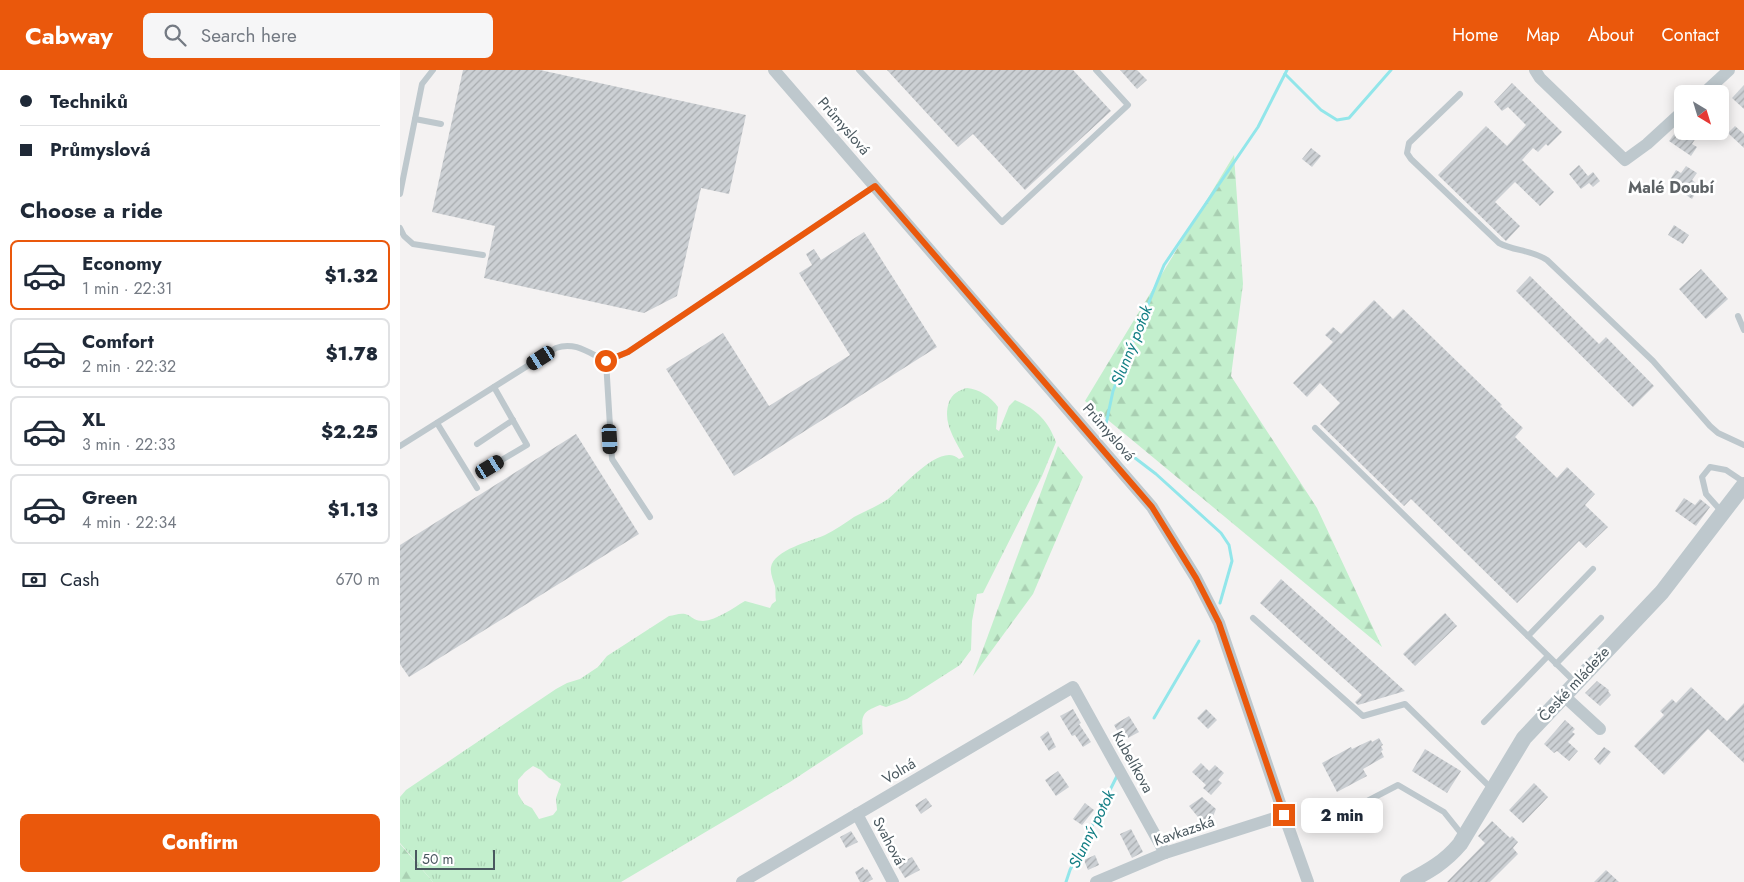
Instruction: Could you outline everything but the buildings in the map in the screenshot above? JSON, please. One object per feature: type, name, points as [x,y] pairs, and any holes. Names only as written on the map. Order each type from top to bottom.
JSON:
[{"type":"street","name":"Průmyslová","points":[[774,70],[1152,507],[1196,578],[1219,623],[1308,882]]},
{"type":"street","points":[[1535,70],[1540,78],[1626,160],[1674,119]]},
{"type":"street","points":[[1712,85],[1729,70]]},
{"type":"street","name":"České mládeže","points":[[1408,882],[1450,856],[1464,837],[1524,738],[1662,592],[1744,483]]},
{"type":"street","name":"Volná","points":[[742,882],[1073,687]]},
{"type":"street","name":"Kubelíkova","points":[[1073,687],[1165,853]]},
{"type":"street","points":[[1564,695],[1600,730]]},
{"type":"street","name":"Svahová","points":[[857,814],[893,882]]},
{"type":"street","name":"Kavkazská","points":[[1096,882],[1165,853],[1284,815]]},
{"type":"lane","points":[[400,194],[422,84],[433,70]]},
{"type":"lane","points":[[859,70],[1002,222],[1128,105],[1096,70]]},
{"type":"lane","points":[[1460,94],[1409,143],[1407,153],[1411,159],[1499,243],[1506,247],[1534,253],[1547,260],[1653,361],[1710,426],[1718,433],[1744,445]]},
{"type":"lane","points":[[415,119],[440,124]]},
{"type":"lane","points":[[400,446],[556,348],[572,345],[606,361],[628,352],[875,186]]},
{"type":"lane","points":[[400,228],[404,236],[413,244],[483,255]]},
{"type":"lane","points":[[1738,316],[1744,330]]},
{"type":"lane","points":[[606,361],[612,458],[650,517]]},
{"type":"lane","points":[[490,467],[527,445],[494,387]]},
{"type":"lane","points":[[477,444],[513,420]]},
{"type":"lane","points":[[437,423],[477,488]]},
{"type":"lane","points":[[1314,428],[1576,682]]},
{"type":"lane","points":[[1722,513],[1706,494],[1702,477],[1710,467],[1726,470],[1744,483]]},
{"type":"lane","points":[[1528,636],[1593,569]]},
{"type":"lane","points":[[1254,618],[1362,716],[1405,704],[1493,789]]},
{"type":"lane","points":[[1556,664],[1601,618]]},
{"type":"lane","points":[[1484,722],[1548,656]]},
{"type":"lane","points":[[1350,810],[1398,785],[1444,812],[1464,837]]},
{"type":"green space","points":[[1234,155],[1243,284],[1231,376],[1317,508],[1382,647],[1085,401]]},
{"type":"green space","points":[[967,388],[980,392],[995,403],[998,407],[996,429],[999,431],[1009,406],[1015,400],[1030,407],[1041,416],[1056,442],[1042,476],[983,593],[977,594],[972,621],[971,650],[960,665],[907,699],[886,707],[880,705],[869,710],[864,715],[862,722],[863,734],[790,782],[621,882],[433,882],[400,843],[400,797],[406,790],[556,689],[580,679],[598,667],[607,656],[669,616],[683,614],[703,621],[725,613],[745,601],[770,608],[776,601],[771,567],[779,556],[794,547],[825,535],[854,517],[884,502],[932,461],[942,456],[951,455],[959,459],[964,457],[950,431],[947,410],[950,399]],"holes":[[[533,766],[541,770],[549,778],[561,784],[556,798],[557,810],[553,815],[539,819],[532,808],[524,804],[518,794],[518,780]]]},
{"type":"green space","points":[[1058,446],[1083,477],[1033,594],[973,676]]},
{"type":"green space","points":[[400,844],[433,882],[400,882]]},
{"type":"waterway","name":"Slunný potok","points":[[1220,603],[1232,561],[1229,545],[1221,533],[1156,474],[1118,445],[1106,424],[1113,391],[1164,265],[1258,127],[1287,70]]},
{"type":"waterway","points":[[1285,74],[1321,110],[1337,120],[1349,118],[1391,70]]},
{"type":"waterway","name":"Slunný potok","points":[[1154,718],[1199,641]]},
{"type":"waterway","name":"Slunný potok","points":[[1066,882],[1070,870],[1117,776]]},
{"type":"district","name":"Malé Doubí","points":[[1671,187]]},
{"type":"route","points":[[606,361],[628,352],[875,186],[1152,507],[1196,578],[1219,623],[1284,815]]}]
